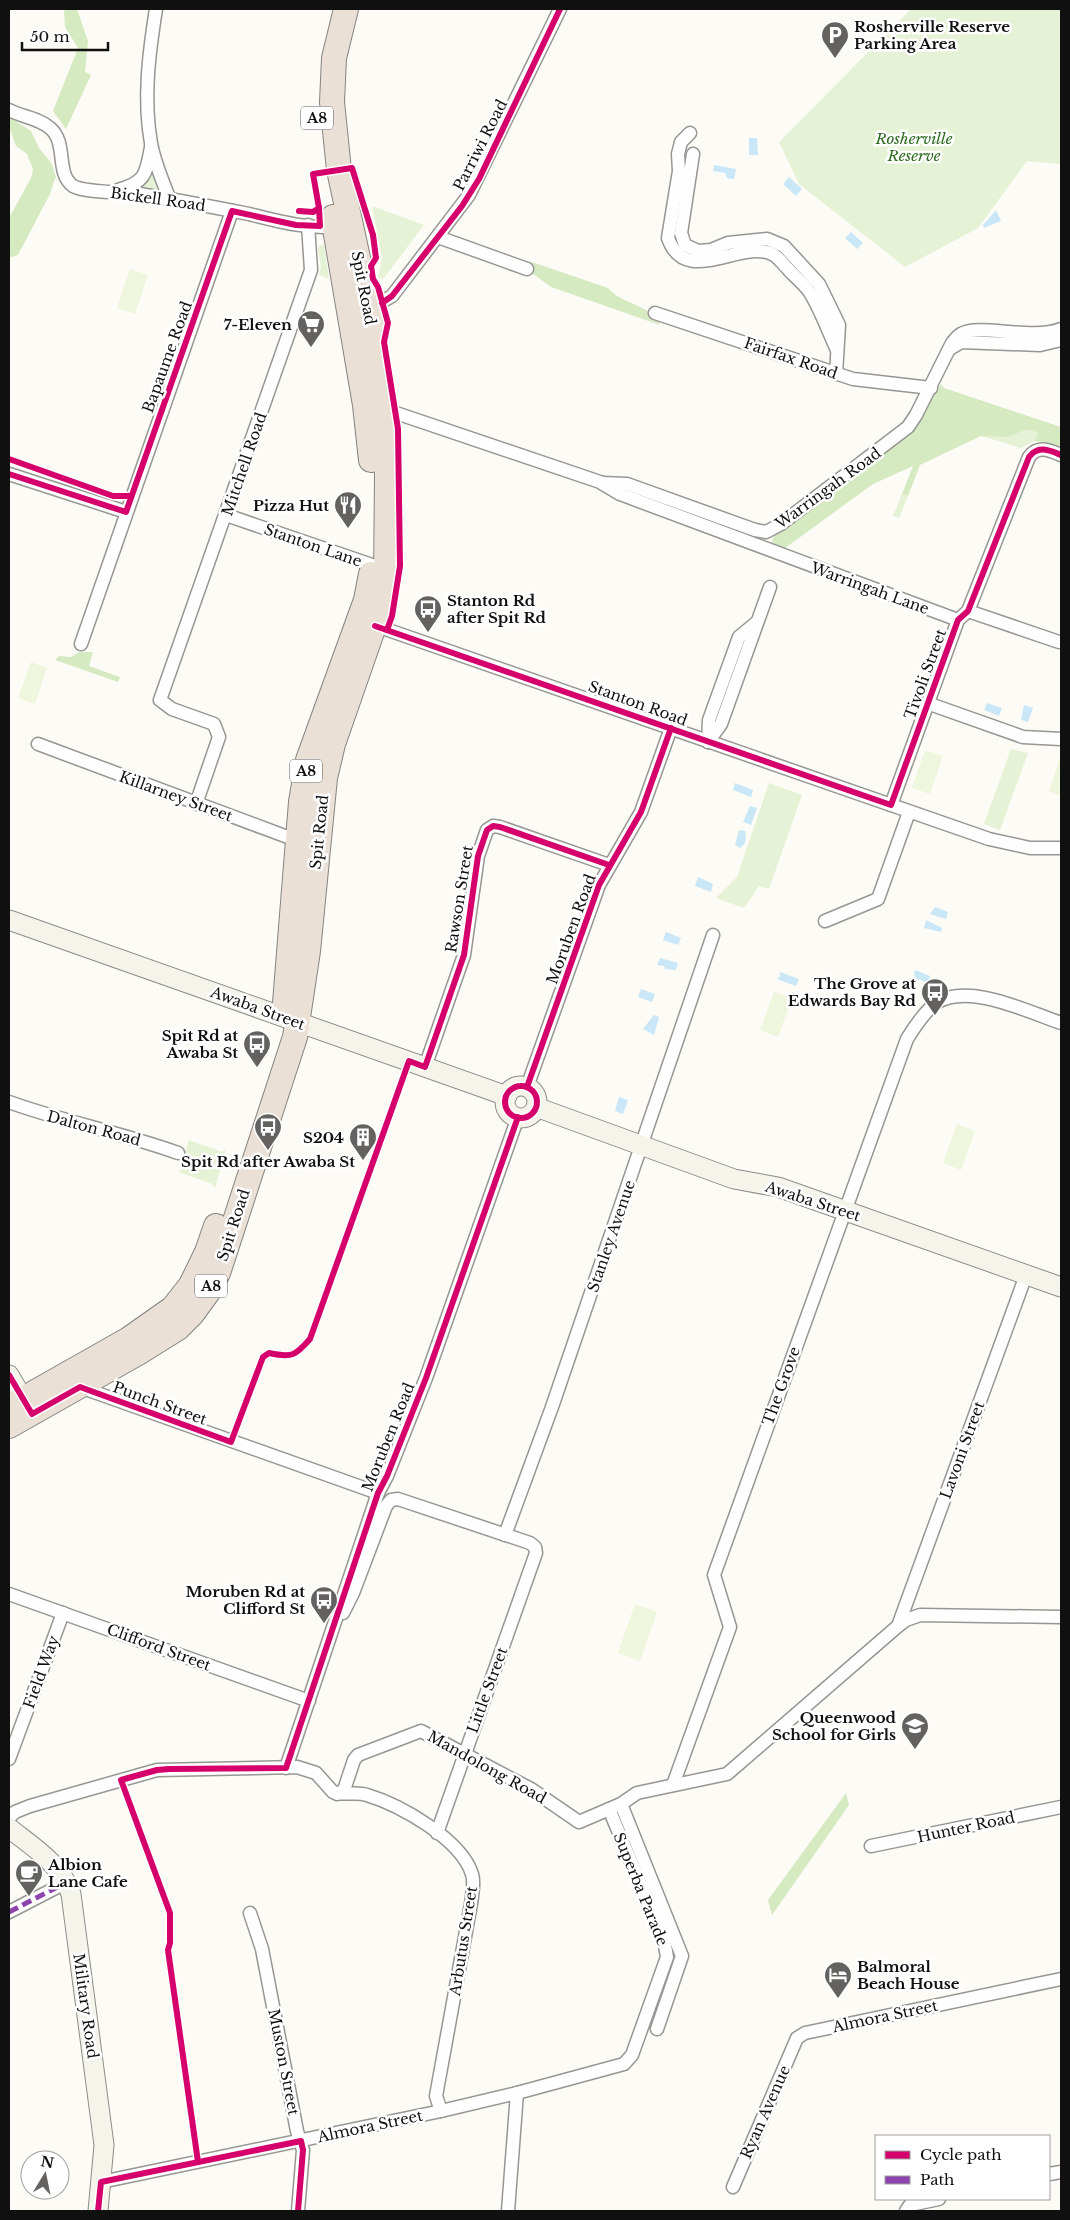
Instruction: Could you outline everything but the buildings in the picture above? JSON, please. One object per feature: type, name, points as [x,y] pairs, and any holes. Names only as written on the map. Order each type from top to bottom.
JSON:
[{"type":"highway","name":"Spit Road","points":[[329,9],[317,61],[316,104],[324,172],[369,309],[375,416],[372,488],[372,565],[366,600],[367,623]]},
{"type":"highway","name":"Spit Road","points":[[21,1407],[80,1387],[157,1342],[178,1328],[192,1314],[208,1292],[218,1273],[308,951],[308,839],[367,623],[384,592],[388,558],[387,475],[375,416],[343,226],[332,102],[334,58],[346,9]]},
{"type":"highway","name":"Spit Road","points":[[9,1426],[21,1407],[162,1316],[173,1308],[191,1285],[207,1252],[290,1020]]},
{"type":"street","points":[[156,9],[148,76],[148,111],[151,146],[169,198]]},
{"type":"street","name":"Parriwi Road","points":[[369,309],[392,296],[462,206],[479,179],[560,9]]},
{"type":"street","name":"Bickell Road","points":[[9,110],[44,124],[55,133],[59,141],[65,176],[75,187],[91,191],[116,191],[169,198],[308,225],[343,226]]},
{"type":"street","points":[[690,133],[680,142],[678,154],[679,171],[668,238],[671,248],[679,255],[696,261],[713,262],[731,254],[764,251],[775,256],[809,291],[837,350]]},
{"type":"street","points":[[116,191],[129,187],[142,179],[146,173],[151,146]]},
{"type":"street","points":[[693,154],[681,233],[685,245],[698,251],[711,250],[728,243],[767,239],[784,246],[819,284],[840,325],[836,374]]},
{"type":"street","name":"Bapaume Road","points":[[81,644],[232,211]]},
{"type":"street","name":"Mitchell Road","points":[[196,804],[219,737],[218,732],[214,724],[172,709],[160,700],[311,270],[308,225]]},
{"type":"street","points":[[438,237],[528,269]]},
{"type":"street","name":"Fairfax Road","points":[[655,313],[853,379],[931,388]]},
{"type":"street","points":[[931,388],[956,338],[966,332],[1040,335],[1061,329]]},
{"type":"street","points":[[948,352],[953,345],[961,342],[1040,345],[1061,340]]},
{"type":"street","name":"Warringah Road","points":[[600,482],[627,484],[766,532],[781,524],[908,427],[931,388]]},
{"type":"street","name":"Warringah Road","points":[[375,416],[396,413],[600,482],[620,494],[782,555]]},
{"type":"street","name":"Tivoli Street","points":[[891,805],[958,620],[968,611],[1029,457],[1034,451],[1039,449],[1061,454]]},
{"type":"street","points":[[9,474],[126,512]]},
{"type":"street","name":"Stanton Lane","points":[[226,514],[372,565]]},
{"type":"street","name":"Warringah Lane","points":[[782,555],[958,620]]},
{"type":"street","points":[[708,742],[709,720],[739,637],[756,623],[770,587]]},
{"type":"street","points":[[968,611],[1059,642]]},
{"type":"street","name":"Stanton Road","points":[[367,623],[908,812],[1000,842],[1030,848],[1061,848]]},
{"type":"street","points":[[927,703],[1023,738],[1061,739]]},
{"type":"street","name":"Moruben Road","points":[[527,1088],[598,885],[641,812],[671,728]]},
{"type":"street","name":"Killarney Street","points":[[38,744],[285,836],[308,839]]},
{"type":"street","points":[[825,921],[878,899],[908,812]]},
{"type":"street","name":"Rawson Street","points":[[425,1067],[464,955],[478,856],[487,830],[493,826],[500,827],[609,865]]},
{"type":"street","name":"Awaba Street","points":[[9,920],[507,1096]]},
{"type":"street","name":"Stanley Avenue","points":[[505,1535],[552,1407],[713,935]]},
{"type":"street","name":"The Grove","points":[[673,1785],[730,1627],[714,1575],[907,1039],[924,1015],[943,1000],[962,996],[986,998],[1061,1023]]},
{"type":"street","points":[[517,1087],[527,1088],[535,1094],[536,1106],[528,1117],[518,1117],[508,1110],[507,1096],[517,1087]]},
{"type":"street","name":"Dalton Road","points":[[9,1102],[49,1117],[138,1139],[178,1153]]},
{"type":"street","name":"Awaba Street","points":[[536,1106],[734,1179],[778,1187],[1061,1287]]},
{"type":"street","name":"Moruben Road","points":[[286,1768],[329,1640],[343,1591],[378,1493],[387,1476],[426,1378],[518,1117]]},
{"type":"street","name":"Lavoni Street","points":[[898,1626],[1026,1275]]},
{"type":"street","points":[[9,1375],[21,1407]]},
{"type":"street","name":"Punch Street","points":[[80,1387],[378,1493]]},
{"type":"street","name":"Moruben Road","points":[[329,1640],[353,1593],[386,1506],[391,1500],[398,1499],[505,1535]]},
{"type":"street","name":"Little Street","points":[[437,1834],[536,1552],[535,1547],[505,1535]]},
{"type":"street","name":"Clifford Street","points":[[9,1594],[309,1701]]},
{"type":"street","name":"Field Way","points":[[9,1759],[63,1613]]},
{"type":"street","name":"Mandolong Road","points":[[337,1794],[344,1790],[354,1760],[358,1755],[416,1732],[427,1733],[531,1788],[579,1822],[621,1804],[637,1794],[673,1785],[710,1780],[727,1774],[906,1620],[920,1615],[1061,1617]]},
{"type":"street","points":[[9,1818],[15,1812],[30,1806],[158,1770],[286,1768],[312,1770],[337,1794]]},
{"type":"street","name":"Arbutus Street","points":[[337,1794],[365,1794],[390,1803],[419,1819],[463,1857],[473,1876],[471,1904],[436,2096],[441,2111]]},
{"type":"street","name":"Superba Parade","points":[[621,1804],[682,1956],[658,2029]]},
{"type":"street","name":"Hunter Road","points":[[871,1846],[1061,1807]]},
{"type":"street","name":"Superba Parade","points":[[608,2069],[624,2064],[632,2055],[667,1956],[664,1940],[609,1809]]},
{"type":"street","name":"Military Road","points":[[9,1828],[58,1868],[67,1882],[71,1894],[104,2145],[98,2211]]},
{"type":"street","points":[[9,1912],[67,1882]]},
{"type":"street","name":"Muston Street","points":[[250,1913],[262,1949],[301,2141],[303,2156],[298,2211]]},
{"type":"street","name":"Almora Street","points":[[798,2038],[805,2033],[1061,1979]]},
{"type":"street","name":"Ryan Avenue","points":[[733,2187],[798,2038]]},
{"type":"street","name":"Almora Street","points":[[101,2182],[441,2111],[608,2069]]},
{"type":"street","points":[[508,2211],[517,2093]]},
{"type":"street","points":[[906,2211],[910,2205],[934,2200]]},
{"type":"green space","points":[[61,9],[77,9],[88,41],[85,72],[91,75],[66,129],[53,111],[78,48],[65,27],[64,10]]},
{"type":"green space","name":"Rosherville Reserve","points":[[911,9],[1061,9],[1061,164],[1027,161],[978,228],[905,267],[799,184],[779,142]]},
{"type":"green space","points":[[9,117],[31,131],[39,148],[52,164],[57,181],[55,178],[50,194],[18,255],[9,258],[9,218],[31,178],[33,169],[27,154],[16,146],[9,127]]},
{"type":"green space","points":[[151,175],[155,177],[158,191],[140,189]]},
{"type":"green space","points":[[372,206],[424,225],[383,279],[378,277],[382,258]]},
{"type":"green space","points":[[324,245],[329,279],[319,275],[321,267],[318,248]]},
{"type":"green space","points":[[529,261],[608,288],[620,298],[650,313],[660,325],[551,287],[532,273],[534,267]]},
{"type":"green space","points":[[130,269],[148,275],[135,314],[117,308]]},
{"type":"green space","points":[[941,384],[944,388],[1061,427],[1061,446],[1035,441],[1038,434],[1034,430],[1025,430],[1008,437],[981,436],[920,465],[908,496],[902,494],[913,466],[873,484],[781,551],[773,548],[772,540],[776,532],[914,430]]},
{"type":"green space","points":[[1025,430],[1034,430],[1038,434],[1035,441],[1021,448],[981,436],[1008,437]]},
{"type":"green space","points":[[902,494],[908,496],[899,518],[893,516]]},
{"type":"green space","points":[[79,652],[93,652],[89,666],[120,677],[118,682],[55,660],[59,656],[71,657]]},
{"type":"green space","points":[[31,662],[47,668],[35,704],[18,698]]},
{"type":"green space","points":[[1011,749],[1028,753],[1000,830],[984,824]]},
{"type":"green space","points":[[925,750],[943,756],[930,794],[912,788]]},
{"type":"green space","points":[[1061,755],[1061,796],[1049,791]]},
{"type":"green space","points":[[769,783],[802,795],[769,889],[759,886],[744,908],[716,898],[737,877]]},
{"type":"green space","points":[[774,992],[792,998],[778,1037],[760,1030]]},
{"type":"green space","points":[[957,1124],[975,1131],[961,1170],[943,1163]]},
{"type":"green space","points":[[189,1140],[222,1152],[226,1148],[215,1188],[212,1184],[179,1172]]},
{"type":"green space","points":[[635,1604],[657,1612],[640,1661],[618,1653]]},
{"type":"green space","points":[[846,1793],[849,1805],[772,1915],[768,1900]]},
{"type":"water","points":[[749,138],[757,138],[758,155],[749,155]]},
{"type":"water","points":[[714,165],[736,169],[734,179],[727,178],[725,173],[713,171]]},
{"type":"water","points":[[789,177],[802,189],[796,196],[783,184]]},
{"type":"water","points":[[996,210],[1001,221],[984,228],[983,225]]},
{"type":"water","points":[[851,232],[863,243],[857,249],[845,238]]},
{"type":"water","points":[[987,703],[1002,708],[999,716],[984,710]]},
{"type":"water","points":[[1024,705],[1033,708],[1028,722],[1021,720]]},
{"type":"water","points":[[735,783],[753,790],[751,797],[733,790]]},
{"type":"water","points":[[750,806],[757,808],[751,825],[743,822]]},
{"type":"water","points":[[739,830],[745,831],[746,835],[745,843],[740,848],[735,845]]},
{"type":"water","points":[[698,877],[713,884],[711,892],[695,886]]},
{"type":"water","points":[[935,907],[948,912],[946,919],[930,914]]},
{"type":"water","points":[[926,920],[942,928],[941,932],[924,928]]},
{"type":"water","points":[[666,932],[681,938],[678,945],[663,940]]},
{"type":"water","points":[[660,958],[678,963],[676,970],[665,969],[664,966],[657,965]]},
{"type":"water","points":[[915,970],[930,976],[928,983],[919,979],[917,982],[914,975]]},
{"type":"water","points":[[780,972],[799,979],[796,986],[777,979],[780,976]]},
{"type":"water","points":[[641,989],[655,994],[652,1002],[638,997]]},
{"type":"water","points":[[654,1015],[659,1017],[654,1035],[643,1029]]},
{"type":"water","points":[[619,1097],[628,1100],[623,1114],[615,1111]]},
{"type":"marked path","points":[[9,1912],[67,1882]]},
{"type":"cycle path","points":[[382,303],[392,296],[462,206],[479,179],[560,9]]},
{"type":"cycle path","points":[[299,211],[313,212],[319,208],[313,174],[352,168],[373,235],[376,258],[371,266],[373,279],[378,287],[388,323],[384,342],[398,429],[400,566],[392,616],[387,630]]},
{"type":"cycle path","points":[[9,474],[126,512],[232,211],[296,225],[320,226],[319,208]]},
{"type":"cycle path","points":[[375,626],[891,805],[958,620],[968,611],[1029,457],[1032,453],[1040,450],[1048,450],[1061,455]]},
{"type":"cycle path","points":[[9,459],[113,496],[131,496]]},
{"type":"cycle path","points":[[527,1087],[599,885],[641,812],[671,728]]},
{"type":"cycle path","points":[[9,1375],[32,1414],[80,1387],[231,1442],[263,1357],[269,1353],[292,1354],[310,1339],[409,1061],[425,1067],[464,955],[478,856],[487,830],[493,826],[500,827],[609,865]]},
{"type":"cycle path","points":[[521,1086],[532,1091],[537,1102],[532,1113],[521,1118],[510,1113],[505,1102],[510,1091],[521,1086]]},
{"type":"cycle path","points":[[198,2162],[168,1950],[170,1943],[170,1913],[121,1780],[157,1770],[169,1769],[286,1768],[378,1493],[387,1476],[426,1378],[518,1117]]},
{"type":"cycle path","points":[[98,2211],[101,2182],[301,2141],[303,2150],[298,2211]]},
{"type":"place","name":"Rosherville Reserve Parking Area","points":[[835,59]]},
{"type":"place","name":"7-Eleven","points":[[311,348]]},
{"type":"place","name":"Pizza Hut","points":[[348,529]]},
{"type":"place","name":"Stanton Rd after Spit Rd","points":[[428,633]]},
{"type":"place","name":"The Grove at Edwards Bay Rd","points":[[935,1016]]},
{"type":"place","name":"Spit Rd at Awaba St","points":[[257,1068]]},
{"type":"place","name":"Spit Rd after Awaba St","points":[[268,1151]]},
{"type":"place","name":"S204","points":[[363,1161]]},
{"type":"place","name":"Moruben Rd at Clifford St","points":[[324,1624]]},
{"type":"place","name":"Queenwood School for Girls","points":[[915,1750]]},
{"type":"place","name":"Albion Lane Cafe","points":[[29,1897]]},
{"type":"place","name":"Balmoral Beach House","points":[[838,1999]]}]
